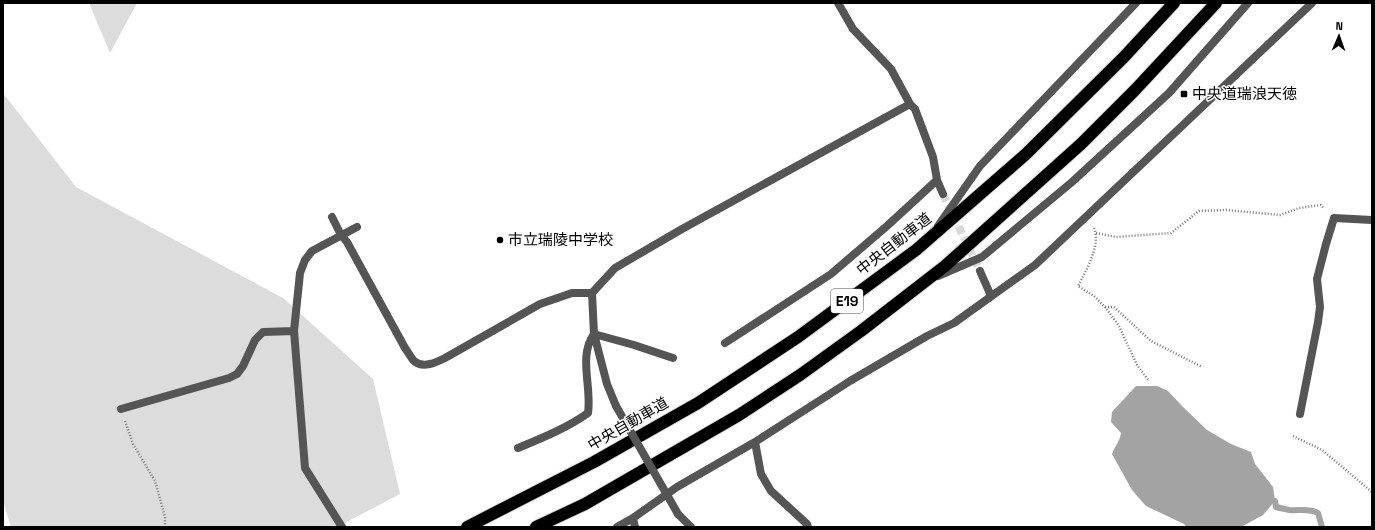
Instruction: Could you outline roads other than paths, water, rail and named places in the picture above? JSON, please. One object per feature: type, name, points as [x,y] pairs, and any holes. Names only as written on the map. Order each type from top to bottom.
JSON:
[{"type":"highway","name":"中央自動車道","points":[[467,527],[594,462],[698,403],[798,337],[916,250],[1026,154],[1124,57],[1174,3]]},
{"type":"highway","name":"E19","points":[[536,527],[585,504],[739,416],[800,375],[925,282],[945,266],[1081,144],[1135,90],[1216,3]]},
{"type":"street","points":[[838,3],[853,29],[891,69],[910,104],[915,110],[933,158],[937,180],[943,194]]},
{"type":"street","points":[[928,240],[980,166],[1136,3]]},
{"type":"street","points":[[925,282],[982,257],[1072,182],[1169,93],[1248,3]]},
{"type":"street","points":[[617,527],[633,518],[678,487],[755,442],[850,381],[928,336],[954,323],[1035,265],[1312,3]]},
{"type":"street","points":[[690,527],[678,514],[616,406],[608,384],[594,334],[592,293],[615,268],[682,228],[910,104]]},
{"type":"street","points":[[725,343],[831,274],[887,226],[937,180]]},
{"type":"street","points":[[332,217],[341,235],[348,242],[405,348],[415,362],[420,364],[433,364],[445,358],[540,304],[572,293],[592,293]]},
{"type":"street","points":[[1300,414],[1318,322],[1320,306],[1318,279],[1334,218],[1372,220]]},
{"type":"street","points":[[342,527],[305,468],[294,331],[300,273],[305,260],[312,251],[357,227]]},
{"type":"street","points":[[980,271],[991,296]]},
{"type":"street","points":[[121,409],[229,378],[237,374],[243,366],[255,340],[263,332],[294,331]]},
{"type":"street","points":[[594,334],[673,358]]},
{"type":"street","points":[[518,448],[548,436],[579,420],[588,412],[589,403],[586,367],[589,341],[594,334]]},
{"type":"street","points":[[755,442],[761,474],[771,491],[807,524],[808,527]]},
{"type":"street","points":[[633,518],[635,527]]},
{"type":"waterway","points":[[1275,501],[1276,507],[1289,510],[1315,511],[1318,513],[1322,527]]},
{"type":"tunnel","points":[[943,194],[980,271]]},
{"type":"place","name":"中央道瑞浪天徳","points":[[1184,94]]},
{"type":"place","name":"市立瑞陵中学校","points":[[500,240]]}]
